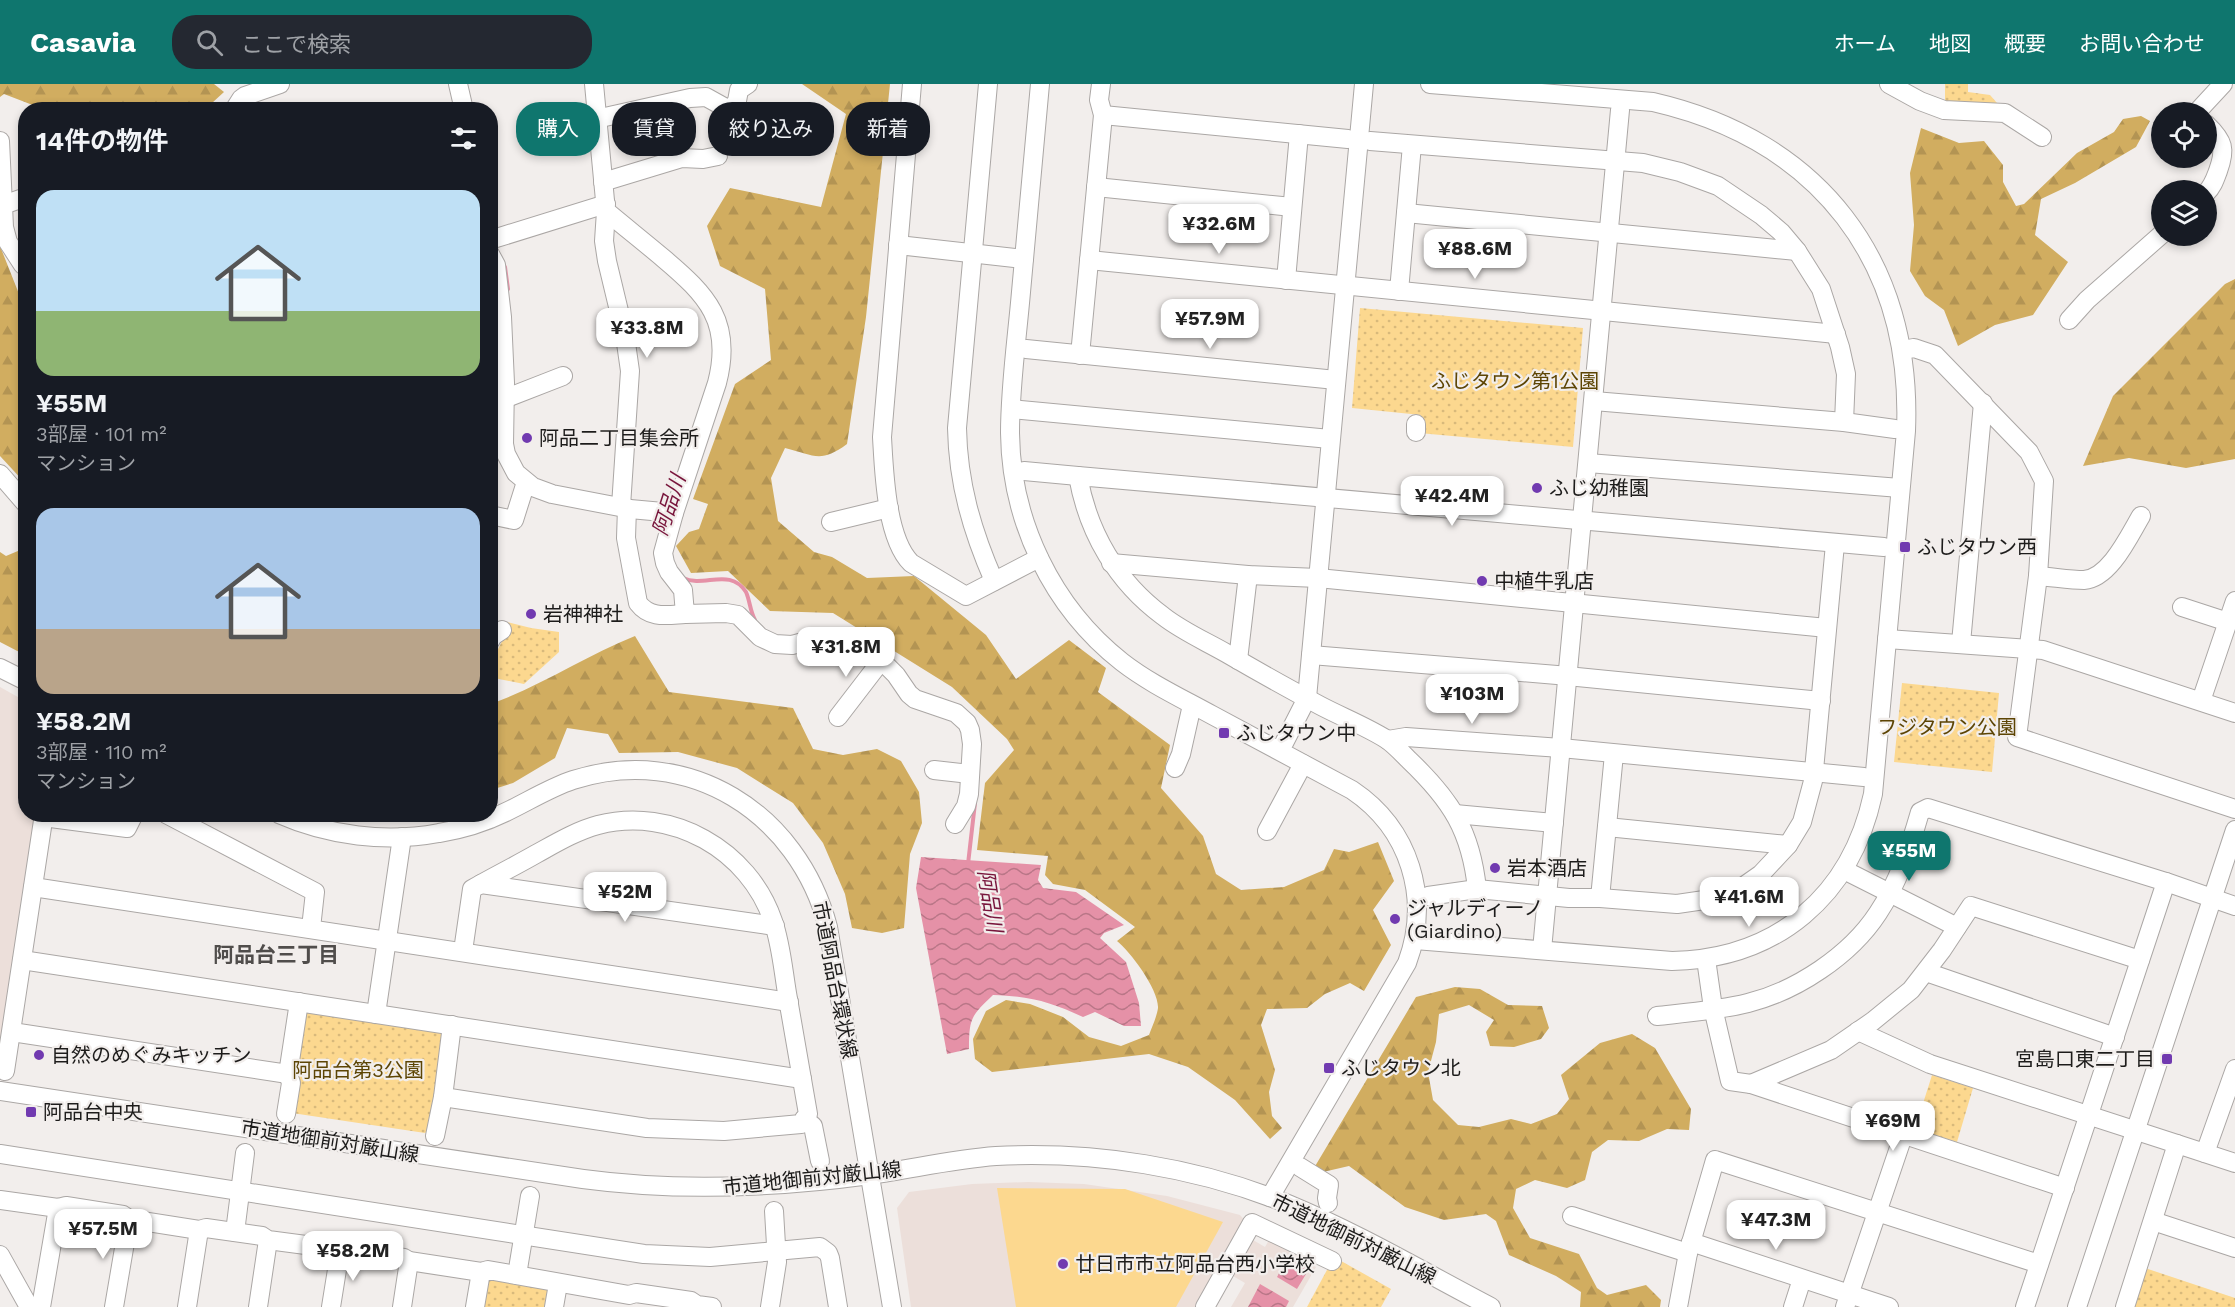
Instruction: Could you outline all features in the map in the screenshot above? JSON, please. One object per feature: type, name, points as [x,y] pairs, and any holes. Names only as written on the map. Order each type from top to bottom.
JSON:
[{"type":"street","points":[[240,102],[245,96],[280,84]]},
{"type":"street","points":[[458,84],[462,102]]},
{"type":"street","points":[[594,84],[601,118],[606,208],[604,241],[625,336],[630,370],[624,507],[626,538],[638,603],[643,610],[651,614],[732,613],[743,618],[760,637],[775,644],[792,645],[821,639],[840,646],[870,649],[895,674],[912,696],[956,713],[967,723],[972,737],[970,774],[966,806],[955,824]]},
{"type":"street","points":[[736,102],[739,90],[748,84]]},
{"type":"street","points":[[912,84],[882,437],[885,487],[889,508],[905,556],[966,596],[1039,558]]},
{"type":"street","points":[[988,84],[958,406],[957,450],[968,514],[994,581]]},
{"type":"street","points":[[1040,84],[1011,409],[1011,454],[1016,487],[1024,519],[1039,558],[1062,598],[1090,633],[1141,675],[1359,795],[1379,813],[1396,834],[1408,858],[1416,884],[1418,911],[1415,940],[1407,963],[1270,1197]]},
{"type":"street","points":[[1080,355],[1103,115],[1099,100],[1101,84]]},
{"type":"street","points":[[1284,742],[1307,698],[1364,84]]},
{"type":"street","points":[[1415,940],[1672,961],[1706,959],[1752,947],[1788,928],[1819,902],[1844,870],[1862,834],[1873,794],[1908,399],[1902,350],[1890,303],[1863,244],[1823,192],[1773,150],[1745,134],[1695,113],[1653,102],[1430,84]]},
{"type":"street","points":[[1889,84],[1920,101],[1944,110],[2005,113],[2042,137]]},
{"type":"street","points":[[2206,102],[2223,84]]},
{"type":"street","points":[[601,118],[697,91],[715,102]]},
{"type":"street","points":[[1542,950],[1620,110]]},
{"type":"street","points":[[1103,115],[1348,139]]},
{"type":"street","points":[[1286,280],[1299,134]]},
{"type":"street","points":[[2214,180],[2222,159],[2223,147],[2217,134]]},
{"type":"street","points":[[0,141],[4,227],[18,256]]},
{"type":"street","points":[[1370,141],[1643,163],[1680,172],[1718,186],[1761,215],[1781,232],[1797,251],[1821,289],[1846,374],[1844,422]]},
{"type":"street","points":[[1399,291],[1412,145]]},
{"type":"street","points":[[603,182],[682,158],[703,159],[718,156]]},
{"type":"street","points":[[1096,187],[1292,207]]},
{"type":"street","points":[[3,205],[18,200]]},
{"type":"street","points":[[498,242],[606,208]]},
{"type":"street","points":[[606,208],[700,291],[709,304],[721,335],[722,359],[717,384],[663,553],[669,572],[683,590],[685,614]]},
{"type":"street","points":[[1406,213],[1797,251]]},
{"type":"street","points":[[2069,320],[2087,300],[2151,244]]},
{"type":"street","points":[[898,245],[1024,259]]},
{"type":"street","points":[[1089,260],[1836,334]]},
{"type":"street","points":[[498,331],[509,397],[498,433]]},
{"type":"street","points":[[1902,350],[1914,348],[1935,355],[2029,452],[2044,481],[2038,576],[2017,737],[2235,809]]},
{"type":"street","points":[[1026,349],[1336,380]]},
{"type":"street","points":[[509,397],[563,376]]},
{"type":"street","points":[[1594,401],[1844,422],[1895,429]]},
{"type":"street","points":[[1961,643],[1983,403]]},
{"type":"street","points":[[1011,409],[1330,439]]},
{"type":"street","points":[[498,438],[510,464],[526,482],[542,491],[624,507],[674,513]]},
{"type":"street","points":[[1588,463],[1900,488]]},
{"type":"street","points":[[1024,471],[1884,547]]},
{"type":"street","points":[[0,474],[18,495]]},
{"type":"street","points":[[1078,476],[1092,526],[1112,563],[1134,591],[1163,617],[1307,698],[1388,740],[1426,777],[1455,814],[1468,840],[1478,889]]},
{"type":"street","points":[[498,517],[514,520],[526,482]]},
{"type":"street","points":[[831,522],[889,508]]},
{"type":"street","points":[[2038,576],[2085,580],[2097,576],[2107,569],[2141,516]]},
{"type":"street","points":[[1428,896],[1478,889],[1569,898],[1677,904],[1718,898],[1741,888],[1761,874],[1788,845],[1802,822],[1814,774],[1835,543]]},
{"type":"street","points":[[1112,563],[1318,578],[1827,628]]},
{"type":"street","points":[[1238,660],[1248,574]]},
{"type":"street","points":[[2201,701],[2229,631],[2235,601]]},
{"type":"street","points":[[2182,607],[2229,631]]},
{"type":"street","points":[[1887,639],[2043,650],[2235,713]]},
{"type":"street","points":[[1311,655],[1568,676],[1821,701]]},
{"type":"street","points":[[837,716],[881,661]]},
{"type":"street","points":[[0,668],[18,677]]},
{"type":"street","points":[[1175,768],[1181,754],[1192,705]]},
{"type":"street","points":[[1388,740],[1406,737],[1561,748],[1864,777]]},
{"type":"street","points":[[1600,898],[1614,754]]},
{"type":"street","points":[[1267,831],[1303,764]]},
{"type":"street","name":"市道阿品台環状線","points":[[498,814],[573,780],[630,770],[669,773],[724,792],[757,813],[797,855],[823,908],[828,927],[892,1307]]},
{"type":"street","points":[[934,770],[970,774]]},
{"type":"street","points":[[1657,1016],[1747,1003],[1775,993],[1817,970],[1859,937],[1877,915],[1903,863],[1920,812],[1928,808],[2166,882],[2235,906]]},
{"type":"street","points":[[1455,814],[1554,823]]},
{"type":"street","points":[[5,1070],[42,822]]},
{"type":"street","points":[[85,822],[127,828],[130,822]]},
{"type":"street","points":[[181,822],[315,892],[311,928]]},
{"type":"street","name":"市道阿品台環状線","points":[[302,822],[348,834],[402,837],[440,833],[480,822]]},
{"type":"street","points":[[443,1097],[647,1128],[724,1131],[801,1125],[808,1114],[775,926],[758,889],[735,861],[721,849],[689,831],[653,822],[617,822],[582,831],[481,884],[472,889],[463,951]]},
{"type":"street","points":[[1607,827],[1788,845]]},
{"type":"street","points":[[2077,1307],[2235,830]]},
{"type":"street","points":[[375,1014],[402,837]]},
{"type":"street","points":[[1844,870],[1957,927]]},
{"type":"street","points":[[2025,1307],[2166,882]]},
{"type":"street","points":[[481,884],[775,926]]},
{"type":"street","points":[[33,887],[789,1002]]},
{"type":"street","points":[[1751,1084],[1831,1050],[1911,990],[1971,906],[2140,960]]},
{"type":"street","points":[[1706,959],[1713,1008],[1730,1081],[1751,1084],[2065,1188]]},
{"type":"street","points":[[22,960],[802,1079]]},
{"type":"street","points":[[1926,972],[2115,1037]]},
{"type":"street","points":[[286,1114],[291,1083],[288,1074],[299,1002]]},
{"type":"street","points":[[435,1136],[443,1097],[452,1025]]},
{"type":"street","points":[[1858,1031],[1930,1064],[2235,1163]]},
{"type":"street","points":[[12,1032],[288,1074]]},
{"type":"street","points":[[2205,1153],[2234,1073]]},
{"type":"street","name":"市道地御前対厳山線","points":[[0,1091],[629,1185],[700,1189],[747,1188],[871,1175],[969,1158],[1023,1155],[1077,1156],[1131,1162],[1184,1172],[1270,1197],[1337,1226],[1491,1307]]},
{"type":"street","points":[[804,1119],[813,1126],[820,1161]]},
{"type":"street","points":[[1847,1301],[1903,1136]]},
{"type":"street","points":[[2125,1307],[2177,1144]]},
{"type":"street","points":[[235,1232],[245,1153]]},
{"type":"street","points":[[0,1154],[666,1256],[710,1257],[777,1252],[815,1246],[825,1249],[830,1258],[838,1307]]},
{"type":"street","points":[[1678,1307],[1690,1247],[1715,1160],[2040,1264]]},
{"type":"street","points":[[1300,1167],[1329,1185],[1328,1203]]},
{"type":"street","points":[[517,1275],[530,1196]]},
{"type":"street","points":[[0,1200],[58,1208],[66,1206],[199,1230],[206,1228],[235,1232],[262,1236],[268,1240],[339,1251],[346,1249],[404,1257],[409,1261],[481,1272],[488,1270],[552,1280],[558,1284],[628,1301],[636,1293],[691,1301],[702,1306]]},
{"type":"street","points":[[41,1307],[58,1208]]},
{"type":"street","points":[[770,1307],[777,1252],[774,1211]]},
{"type":"street","points":[[1572,1216],[1802,1279],[1847,1301],[1889,1307]]},
{"type":"street","points":[[114,1307],[129,1219]]},
{"type":"street","points":[[1205,1307],[1254,1220],[1332,1261]]},
{"type":"street","points":[[2153,1221],[2235,1248]]},
{"type":"street","points":[[187,1307],[199,1230]]},
{"type":"street","points":[[258,1307],[268,1240]]},
{"type":"street","points":[[331,1307],[339,1251]]},
{"type":"street","points":[[0,1255],[29,1307]]},
{"type":"street","points":[[402,1307],[409,1261]]},
{"type":"street","points":[[475,1307],[481,1272]]},
{"type":"street","points":[[0,1276],[18,1307]]},
{"type":"street","points":[[1793,1307],[1802,1279]]},
{"type":"street","points":[[554,1307],[558,1284]]},
{"type":"shaded area","points":[[0,687],[18,697],[18,822],[33,822],[12,986],[0,1053]]},
{"type":"shaded area","name":"廿日市市立阿品台西小学校","points":[[1028,1182],[1084,1184],[1167,1196],[1240,1215],[1245,1221],[1197,1307],[911,1307],[897,1208],[909,1192],[972,1184]]},
{"type":"shaded area","name":"廿日市市立阿品台西小学校","points":[[1253,1240],[1265,1247],[1269,1240],[1316,1267],[1293,1307],[1231,1307],[1245,1283],[1233,1276]]},
{"type":"green space","points":[[0,84],[214,84],[224,92],[213,102],[25,102],[4,94],[0,97]]},
{"type":"green space","points":[[802,84],[890,84],[888,102],[846,102],[846,114],[834,106],[834,102],[828,102]]},
{"type":"green space","points":[[1945,84],[1968,84],[1968,92],[1990,95],[1997,103],[1945,102]]},
{"type":"green space","points":[[846,114],[846,156],[883,156],[866,317],[847,444],[823,456],[785,448],[771,478],[778,521],[814,552],[832,557],[867,578],[914,576],[986,635],[1016,679],[1069,640],[1106,668],[1098,692],[1170,745],[1161,788],[1203,836],[1216,874],[1241,890],[1284,887],[1324,870],[1334,849],[1349,852],[1378,842],[1394,881],[1373,910],[1391,945],[1364,991],[1350,983],[1325,994],[1307,1008],[1267,1009],[1261,1025],[1275,1070],[1269,1092],[1272,1116],[1282,1128],[1270,1139],[1235,1100],[1188,1067],[1149,1054],[992,1072],[975,1059],[973,1039],[986,1011],[1006,1000],[1030,1004],[1063,1017],[1089,1037],[1121,1046],[1149,1035],[1158,1008],[1154,991],[1129,953],[1117,941],[1135,927],[1085,890],[1053,884],[1045,875],[1048,856],[977,850],[985,783],[1014,750],[1007,739],[952,687],[833,613],[770,611],[728,571],[691,573],[676,546],[689,532],[699,529],[708,504],[693,499],[735,384],[771,360],[765,289],[720,266],[707,226],[730,188],[821,207]]},
{"type":"green space","points":[[2141,116],[2150,121],[2136,147],[2075,183],[2041,199],[2035,235],[2068,262],[2033,315],[1995,325],[1958,346],[1944,310],[1925,296],[1910,271],[1914,225],[1910,173],[1921,128],[1959,143],[1984,141],[2003,165],[2003,182],[2016,206],[2024,204],[2077,153],[2114,132],[2123,119]]},
{"type":"green space","points":[[0,246],[18,291],[18,475],[0,456]]},
{"type":"green space","points":[[2235,279],[2235,459],[2186,468],[2129,458],[2083,466],[2113,396],[2225,284]]},
{"type":"green space","name":"ふじタウン第1公園","points":[[1360,308],[1583,328],[1573,447],[1419,433],[1421,415],[1352,408]]},
{"type":"green space","points":[[18,551],[18,651],[0,642],[0,552],[6,556]]},
{"type":"green space","points":[[507,622],[559,632],[559,652],[524,684],[498,679],[498,650],[504,638],[502,630]]},
{"type":"green space","points":[[635,636],[669,692],[793,708],[813,749],[843,755],[877,749],[901,761],[919,792],[922,823],[910,854],[904,928],[882,933],[852,928],[845,894],[823,843],[793,803],[737,768],[678,752],[619,753],[608,734],[567,728],[555,758],[513,783],[498,788],[498,701],[528,689]]},
{"type":"green space","name":"フジタウン公園","points":[[1902,683],[1999,693],[1992,772],[1894,762]]},
{"type":"green space","points":[[1455,987],[1480,989],[1508,1005],[1542,1006],[1549,1028],[1541,1039],[1514,1047],[1490,1046],[1486,1032],[1494,1020],[1469,1005],[1439,1014],[1436,1042],[1428,1072],[1433,1100],[1458,1125],[1479,1127],[1511,1119],[1531,1124],[1557,1114],[1569,1099],[1561,1075],[1600,1043],[1632,1034],[1655,1048],[1691,1109],[1689,1130],[1667,1129],[1639,1141],[1608,1140],[1592,1152],[1585,1180],[1567,1188],[1535,1180],[1516,1189],[1513,1208],[1530,1238],[1579,1254],[1597,1288],[1607,1295],[1646,1285],[1661,1300],[1660,1307],[1580,1307],[1581,1292],[1556,1276],[1509,1255],[1496,1221],[1486,1214],[1444,1220],[1405,1207],[1349,1166],[1323,1172],[1314,1168],[1416,997]]},
{"type":"green space","name":"阿品台第3公園","points":[[307,1010],[441,1031],[444,1035],[430,1128],[425,1133],[292,1113],[303,1013]]},
{"type":"green space","points":[[1932,1075],[1973,1088],[1957,1142],[1915,1129]]},
{"type":"green space","points":[[997,1188],[1125,1189],[1223,1222],[1176,1307],[1016,1307]]},
{"type":"green space","points":[[1334,1257],[1391,1289],[1381,1307],[1307,1307]]},
{"type":"green space","points":[[2142,1267],[2235,1298],[2235,1307],[2129,1307]]},
{"type":"green space","points":[[486,1279],[551,1289],[548,1307],[482,1307]]},
{"type":"water","points":[[921,857],[1041,865],[1038,880],[1043,888],[1076,892],[1124,925],[1104,933],[1100,938],[1126,962],[1139,1003],[1141,1026],[1124,1026],[1095,1012],[1083,1017],[1040,1001],[993,995],[973,1018],[969,1049],[947,1054],[916,888]]},
{"type":"water","points":[[1288,1257],[1309,1269],[1297,1289],[1277,1277]]},
{"type":"water","points":[[1260,1284],[1289,1301],[1286,1307],[1248,1307]]},
{"type":"waterway","points":[[505,267],[508,289]]},
{"type":"waterway","name":"阿品川","points":[[683,578],[699,581],[725,579],[740,585],[746,592],[755,620]]},
{"type":"waterway","name":"阿品川","points":[[968,864],[975,803]]},
{"type":"place","name":"阿品二丁目集会所","points":[[527,438]]},
{"type":"place","name":"ふじ幼稚園","points":[[1537,488]]},
{"type":"place","name":"ふじタウン西","points":[[1905,547]]},
{"type":"place","name":"中植牛乳店","points":[[1482,581]]},
{"type":"place","name":"岩神神社","points":[[531,614]]},
{"type":"place","name":"ふじタウン中","points":[[1224,733]]},
{"type":"place","name":"岩本酒店","points":[[1495,868]]},
{"type":"place","name":"ジャルディーノ (Giardino)","points":[[1395,919]]},
{"type":"place","name":"自然のめぐみキッチン","points":[[39,1055]]},
{"type":"place","name":"宮島口東二丁目","points":[[2167,1059]]},
{"type":"place","name":"ふじタウン北","points":[[1329,1068]]},
{"type":"place","name":"阿品台中央","points":[[31,1112]]},
{"type":"place","name":"廿日市市立阿品台西小学校","points":[[1063,1264]]},
{"type":"district","name":"阿品台三丁目","points":[[276,955]]}]
